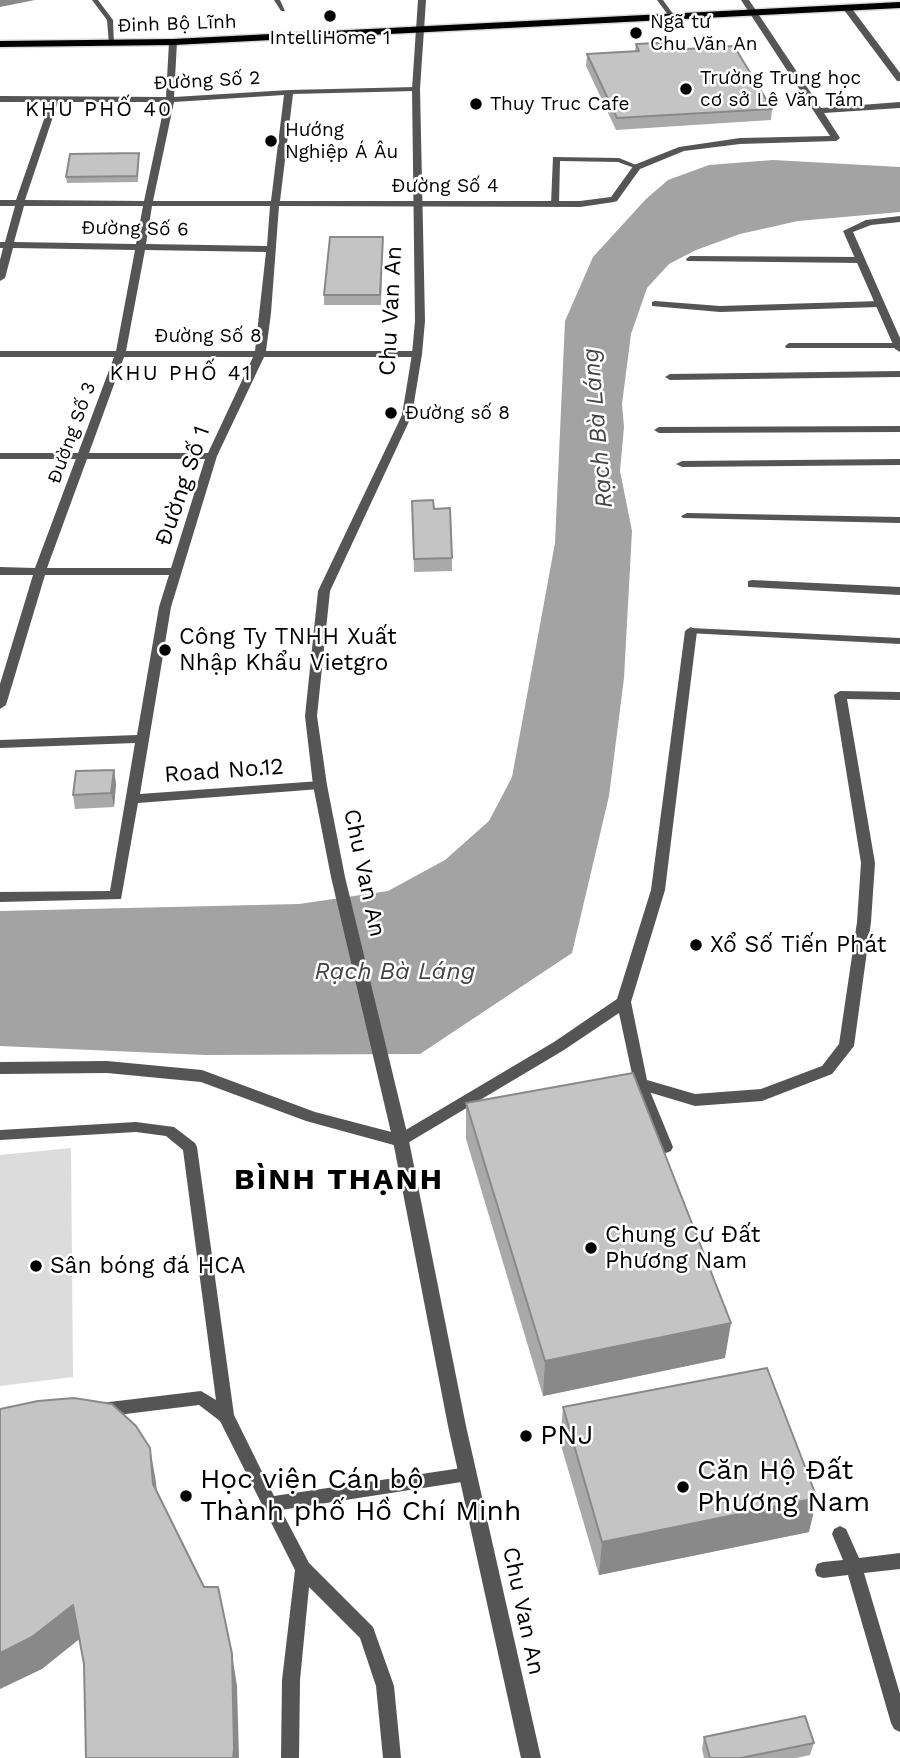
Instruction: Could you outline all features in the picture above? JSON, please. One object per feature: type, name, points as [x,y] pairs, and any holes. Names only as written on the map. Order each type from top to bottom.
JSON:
[{"type":"main road","name":"Đinh Bộ Lĩnh","points":[[0,44],[173,42],[900,5]]},
{"type":"street","name":"Chu Van An","points":[[422,0],[416,89],[420,321],[417,354],[407,415],[324,591],[312,716],[320,785],[338,877],[401,1142],[468,1474],[531,1758]]},
{"type":"street","points":[[637,167],[658,157],[706,145],[836,138],[745,0]]},
{"type":"street","points":[[847,8],[900,79]]},
{"type":"street","name":"Đường Số 3","points":[[0,705],[40,571],[120,354],[130,316],[148,204],[170,100],[173,42]]},
{"type":"street","name":"Đường Số 2","points":[[0,99],[170,100],[289,92],[416,89]]},
{"type":"street","name":"Đường Số 1","points":[[0,897],[116,896],[165,607],[212,456],[260,354],[289,92]]},
{"type":"street","points":[[0,278],[5,245],[54,100]]},
{"type":"street","points":[[818,110],[900,105]]},
{"type":"street","name":"Đường Số 4","points":[[0,203],[580,204],[614,199],[637,167]]},
{"type":"street","points":[[899,348],[848,231],[869,222],[900,219]]},
{"type":"street","name":"Đường Số 6","points":[[5,245],[270,249]]},
{"type":"street","name":"Đường Số 8","points":[[0,354],[417,354]]},
{"type":"street","points":[[670,377],[900,374]]},
{"type":"street","points":[[659,430],[900,429]]},
{"type":"street","points":[[82,456],[212,456]]},
{"type":"street","points":[[682,464],[900,462]]},
{"type":"street","points":[[687,516],[900,520]]},
{"type":"street","points":[[0,571],[176,572]]},
{"type":"street","points":[[752,584],[900,591]]},
{"type":"street","points":[[691,631],[658,890],[624,1002],[640,1084],[695,1100],[762,1095],[827,1070],[846,1046],[864,922],[868,863],[840,695],[900,696]]},
{"type":"street","name":"Road No.12","points":[[0,744],[141,739]]},
{"type":"street","name":"Road No.12","points":[[132,799],[320,785]]},
{"type":"street","points":[[0,1068],[107,1067],[202,1076],[312,1116],[401,1142],[559,1046],[624,1002]]},
{"type":"lane","points":[[95,0],[110,20],[112,44]]},
{"type":"lane","points":[[277,0],[283,10]]},
{"type":"lane","points":[[660,0],[673,18]]},
{"type":"lane","points":[[555,204],[556,159],[619,160],[637,167]]},
{"type":"lane","points":[[690,259],[860,260]]},
{"type":"lane","points":[[655,303],[720,309],[880,304]]},
{"type":"lane","points":[[789,346],[899,348]]},
{"type":"lane","points":[[0,456],[82,456]]},
{"type":"lane","points":[[691,631],[900,641]]},
{"type":"lane","points":[[640,1084],[666,1147]]},
{"type":"lane","points":[[0,1135],[136,1127],[169,1131],[190,1147],[226,1416],[303,1569],[368,1633],[385,1686],[393,1758]]},
{"type":"lane","points":[[80,1412],[201,1398],[226,1416]]},
{"type":"lane","points":[[269,1504],[468,1474]]},
{"type":"lane","points":[[839,1534],[853,1564],[900,1723]]},
{"type":"lane","points":[[824,1570],[853,1564],[900,1561]]},
{"type":"lane","points":[[290,1758],[291,1680],[303,1569]]},
{"type":"shaded area","name":"Sân bóng đá HCA","points":[[71,1148],[73,1377],[0,1386],[0,1155]]},
{"type":"water","name":"Rạch Bà Láng","points":[[773,160],[900,167],[900,212],[798,221],[740,234],[696,250],[669,264],[647,288],[631,334],[622,404],[624,427],[620,471],[632,531],[624,678],[609,796],[572,953],[420,1054],[205,1055],[0,1046],[0,911],[299,904],[388,891],[445,860],[489,821],[512,777],[555,543],[565,321],[593,257],[646,199],[668,180],[709,165]]},
{"type":"building","points":[[681,42],[686,49],[734,46],[772,109],[617,118],[587,54],[639,51],[636,44]]},
{"type":"building","points":[[139,153],[137,176],[66,177],[70,154]]},
{"type":"building","points":[[330,237],[383,237],[380,295],[324,295]]},
{"type":"building","points":[[433,500],[434,509],[450,508],[452,558],[414,559],[412,501]]},
{"type":"building","points":[[114,770],[111,793],[73,795],[76,771]]},
{"type":"building","name":"Chung Cư Đất Phương Nam","points":[[633,1073],[731,1323],[545,1361],[466,1103]]},
{"type":"building","name":"Căn Hộ Đất Phương Nam","points":[[767,1368],[817,1498],[602,1542],[563,1407]]},
{"type":"building","points":[[74,1398],[112,1404],[136,1426],[150,1448],[153,1484],[204,1587],[218,1587],[232,1654],[233,1758],[86,1758],[84,1664],[73,1605],[32,1637],[0,1653],[0,1409],[38,1401]]},
{"type":"building","points":[[805,1716],[814,1743],[741,1758],[710,1758],[704,1737]]},
{"type":"place","name":"IntelliHome 1","points":[[330,16]]},
{"type":"place","name":"Ngã tư Chu Văn An","points":[[636,33]]},
{"type":"place","name":"Trường Trung học cơ sở Lê Văn Tám","points":[[686,89]]},
{"type":"place","name":"Thuy Truc Cafe","points":[[476,104]]},
{"type":"place","name":"Hướng Nghiệp Á Âu","points":[[271,141]]},
{"type":"place","name":"Đường số 8","points":[[391,413]]},
{"type":"place","name":"Công Ty TNHH Xuất Nhập Khẩu Vietgro","points":[[165,650]]},
{"type":"place","name":"Xổ Số Tiến Phát","points":[[696,945]]},
{"type":"place","name":"Chung Cư Đất Phương Nam","points":[[591,1248]]},
{"type":"place","name":"Sân bóng đá HCA","points":[[36,1266]]},
{"type":"place","name":"PNJ","points":[[526,1436]]},
{"type":"place","name":"Căn Hộ Đất Phương Nam","points":[[683,1487]]},
{"type":"place","name":"Học viện Cán bộ Thành phố Hồ Chí Minh","points":[[186,1496]]},
{"type":"district","name":"KHU PHỐ 40","points":[[99,110]]},
{"type":"district","name":"KHU PHỐ 41","points":[[181,374]]},
{"type":"district","name":"BÌNH THẠNH","points":[[339,1180]]}]
